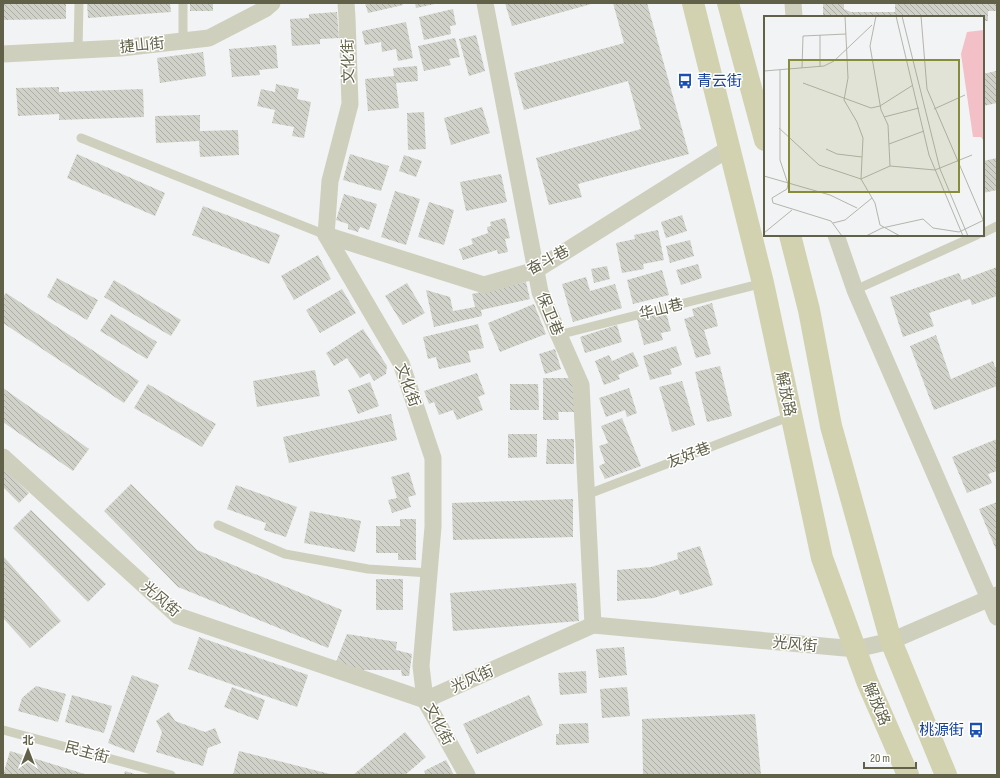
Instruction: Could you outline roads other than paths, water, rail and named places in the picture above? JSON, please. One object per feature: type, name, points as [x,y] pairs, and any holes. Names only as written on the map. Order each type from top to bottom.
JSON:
[{"type":"main road","name":"解放路","points":[[692,3],[763,283],[822,558],[867,681],[908,775]]},
{"type":"main road","points":[[728,3],[764,136]]},
{"type":"main road","points":[[790,236],[809,310],[831,426],[891,641],[946,775]]},
{"type":"street","name":"捷山街","points":[[3,54],[121,48],[209,38],[266,9],[272,3]]},
{"type":"street","name":"文化街","points":[[346,3],[350,104],[330,181],[326,235],[401,363],[433,458],[433,527],[421,666],[425,700],[467,775]]},
{"type":"street","name":"保卫巷","points":[[484,3],[540,292],[581,385],[593,625]]},
{"type":"street","points":[[793,3],[794,16]]},
{"type":"street","name":"奋斗巷","points":[[326,235],[484,285],[536,270],[728,149]]},
{"type":"street","points":[[836,236],[856,290],[993,597],[997,617]]},
{"type":"street","name":"光风街","points":[[3,457],[178,616],[425,700],[593,625],[856,649],[891,641],[993,597]]},
{"type":"lane","points":[[78,50],[79,3]]},
{"type":"lane","points":[[183,3],[183,41]]},
{"type":"lane","points":[[81,138],[326,235]]},
{"type":"lane","points":[[984,232],[997,226]]},
{"type":"lane","points":[[856,290],[976,236]]},
{"type":"lane","name":"华山巷","points":[[558,335],[763,283]]},
{"type":"lane","name":"友好巷","points":[[586,494],[791,416]]},
{"type":"lane","points":[[218,525],[285,554],[368,569],[429,573]]},
{"type":"lane","name":"民主街","points":[[3,730],[171,775]]},
{"type":"place","name":"青云街","points":[[685,81]]},
{"type":"place","name":"桃源街","points":[[976,730]]}]
